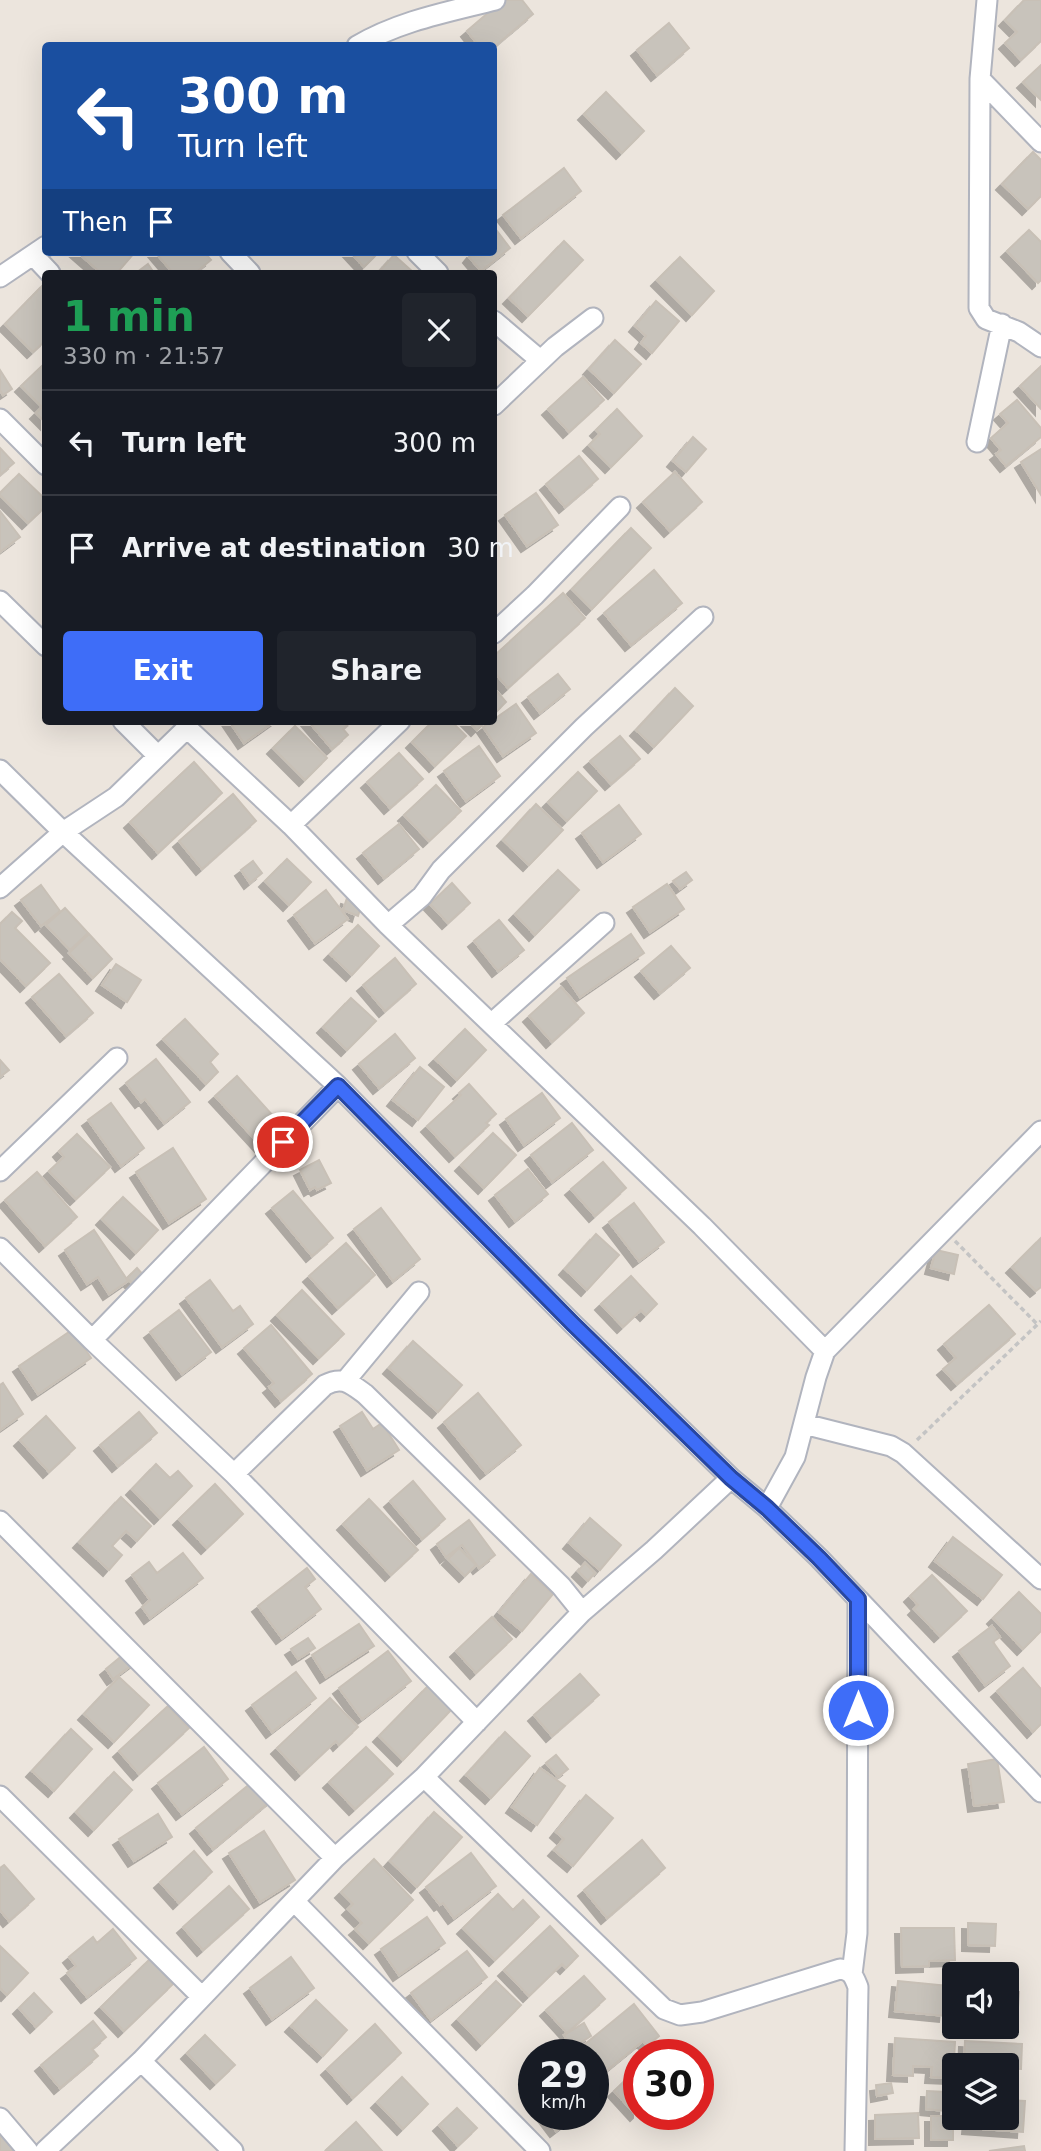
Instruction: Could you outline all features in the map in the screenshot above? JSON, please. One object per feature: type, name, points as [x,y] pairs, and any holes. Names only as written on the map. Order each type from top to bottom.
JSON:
[{"type":"street","points":[[987,0],[980,79],[979,307],[986,319],[1019,332],[1041,347]]},
{"type":"street","points":[[364,42],[400,25],[495,1]]},
{"type":"street","points":[[980,79],[1041,142]]},
{"type":"street","points":[[0,278],[39,250],[49,270]]},
{"type":"street","points":[[234,256],[247,270]]},
{"type":"street","points":[[421,256],[435,270]]},
{"type":"street","points":[[497,401],[540,360],[593,318]]},
{"type":"street","points":[[497,324],[540,360]]},
{"type":"street","points":[[976,442],[1002,324]]},
{"type":"street","points":[[0,419],[42,462]]},
{"type":"street","points":[[497,630],[620,507]]},
{"type":"street","points":[[0,601],[42,642]]},
{"type":"street","points":[[388,925],[422,896],[441,870],[584,727],[703,617]]},
{"type":"street","points":[[127,725],[158,755]]},
{"type":"street","points":[[0,888],[63,832],[117,797],[189,725]]},
{"type":"street","points":[[191,725],[388,925],[702,1226],[825,1351]]},
{"type":"street","points":[[291,825],[396,725]]},
{"type":"street","points":[[0,770],[63,832],[338,1086],[573,1324],[731,1478],[767,1508],[858,1599],[1041,1792]]},
{"type":"street","points":[[492,1023],[604,923]]},
{"type":"street","points":[[0,1171],[117,1058]]},
{"type":"street","points":[[92,1340],[338,1086]]},
{"type":"street","points":[[767,1508],[795,1457],[825,1351],[1041,1131]]},
{"type":"street","points":[[0,1248],[92,1340],[234,1474],[477,1722]]},
{"type":"street","points":[[346,1380],[419,1292]]},
{"type":"street","points":[[234,1474],[325,1385],[334,1380],[346,1380],[365,1394],[561,1586],[582,1612]]},
{"type":"street","points":[[804,1424],[891,1447],[902,1453],[1041,1579]]},
{"type":"street","points":[[44,2151],[141,2061],[335,1858],[424,1777],[582,1612],[731,1478]]},
{"type":"street","points":[[0,1521],[335,1858]]},
{"type":"street","points":[[852,1974],[857,1933],[858,1599]]},
{"type":"street","points":[[424,1777],[664,2009],[680,2015],[702,2012],[840,1969],[848,1970],[858,1987],[855,2151]]},
{"type":"street","points":[[0,1796],[202,1997]]},
{"type":"street","points":[[294,1901],[540,2151]]},
{"type":"street","points":[[141,2061],[233,2151]]},
{"type":"street","points":[[0,2118],[28,2151]]},
{"type":"path","points":[[902,1453],[940,1420],[1039,1323],[944,1229]]},
{"type":"building","points":[[503,0],[522,0],[533,14],[497,44],[497,42],[476,42],[467,31]]},
{"type":"building","points":[[1024,0],[1041,0],[1041,41],[1021,60],[1005,43],[1017,32],[1005,20]]},
{"type":"building","points":[[669,23],[689,48],[657,75],[637,50]]},
{"type":"building","points":[[1041,65],[1041,100],[1023,82]]},
{"type":"building","points":[[606,92],[644,131],[622,153],[584,114]]},
{"type":"building","points":[[1033,152],[1041,160],[1041,196],[1028,209],[1002,184]]},
{"type":"building","points":[[564,168],[581,191],[521,238],[503,215]]},
{"type":"building","points":[[1029,230],[1041,242],[1041,280],[1038,283],[1007,251]]},
{"type":"building","points":[[497,231],[510,248],[482,270],[469,257],[497,256]]},
{"type":"building","points":[[564,241],[583,260],[528,316],[509,298]]},
{"type":"building","points":[[82,256],[132,256],[120,270],[98,270]]},
{"type":"building","points":[[158,256],[208,256],[211,260],[199,270],[170,270]]},
{"type":"building","points":[[354,256],[375,256],[364,267]]},
{"type":"building","points":[[395,256],[411,270],[381,270]]},
{"type":"building","points":[[680,257],[714,291],[692,315],[657,280]]},
{"type":"building","points":[[148,264],[152,270],[140,270]]},
{"type":"building","points":[[42,286],[42,344],[33,352],[5,324]]},
{"type":"building","points":[[656,301],[679,321],[652,353],[641,343],[646,336],[635,326]]},
{"type":"building","points":[[615,340],[641,364],[614,393],[589,369]]},
{"type":"building","points":[[42,366],[42,407],[21,386]]},
{"type":"building","points":[[1041,366],[1041,409],[1020,386]]},
{"type":"building","points":[[0,370],[12,389],[3,395],[0,390]]},
{"type":"building","points":[[583,377],[604,400],[569,432],[548,409]]},
{"type":"building","points":[[1017,400],[1041,428],[1041,437],[1006,466],[996,454],[1001,450],[991,438],[1008,423],[1000,414]]},
{"type":"building","points":[[42,407],[42,419],[36,413]]},
{"type":"building","points":[[617,409],[642,436],[611,467],[589,445],[600,434],[596,430]]},
{"type":"building","points":[[693,437],[706,449],[686,472],[673,461]]},
{"type":"building","points":[[0,448],[14,463],[0,475]]},
{"type":"building","points":[[1041,449],[1041,495],[1021,462]]},
{"type":"building","points":[[579,456],[598,479],[565,507],[546,484]]},
{"type":"building","points":[[675,472],[702,502],[670,531],[643,502]]},
{"type":"building","points":[[19,474],[42,496],[42,510],[28,523],[0,493]]},
{"type":"building","points":[[536,493],[558,525],[527,546],[505,515]]},
{"type":"building","points":[[0,511],[20,537],[0,552]]},
{"type":"building","points":[[631,528],[651,548],[592,609],[572,589]]},
{"type":"building","points":[[654,570],[682,603],[631,645],[604,613]]},
{"type":"building","points":[[563,593],[585,618],[508,688],[497,675],[497,653]]},
{"type":"building","points":[[558,674],[570,689],[540,713],[528,697]]},
{"type":"building","points":[[675,688],[693,706],[654,747],[636,730]]},
{"type":"building","points":[[497,692],[506,702],[497,711]]},
{"type":"building","points":[[516,704],[536,733],[503,756],[483,727],[497,725],[497,717]]},
{"type":"building","points":[[232,725],[269,725],[244,743]]},
{"type":"building","points":[[311,725],[348,725],[343,729],[348,735],[332,749]]},
{"type":"building","points":[[429,725],[455,725],[466,736],[435,766],[412,742]]},
{"type":"building","points":[[295,726],[327,758],[305,780],[273,748]]},
{"type":"building","points":[[620,736],[640,759],[611,784],[590,761]]},
{"type":"building","points":[[479,746],[500,776],[466,801],[444,771]]},
{"type":"building","points":[[399,753],[423,779],[390,808],[367,782]]},
{"type":"building","points":[[194,762],[222,793],[158,853],[130,822]]},
{"type":"building","points":[[578,772],[597,791],[567,821],[548,802]]},
{"type":"building","points":[[436,785],[461,811],[429,841],[404,815]]},
{"type":"building","points":[[233,794],[256,821],[202,869],[179,841]]},
{"type":"building","points":[[536,804],[563,830],[529,865],[503,840]]},
{"type":"building","points":[[619,805],[641,834],[603,862],[582,833]]},
{"type":"building","points":[[399,824],[419,849],[384,878],[363,853]]},
{"type":"building","points":[[287,859],[311,882],[289,905],[265,881]]},
{"type":"building","points":[[253,861],[262,873],[250,883],[241,870]]},
{"type":"building","points":[[558,870],[579,890],[535,935],[515,914]]},
{"type":"building","points":[[686,872],[692,880],[680,889],[673,881]]},
{"type":"building","points":[[452,883],[470,903],[448,923],[430,904]]},
{"type":"building","points":[[667,884],[684,909],[650,932],[633,907]]},
{"type":"building","points":[[41,885],[60,911],[41,926],[21,900]]},
{"type":"building","points":[[326,890],[348,919],[315,943],[294,915]]},
{"type":"building","points":[[347,898],[362,903],[358,916],[343,910]]},
{"type":"building","points":[[65,908],[88,933],[70,950],[46,925]]},
{"type":"building","points":[[12,912],[22,921],[15,928],[50,963],[26,986],[0,959],[0,924]]},
{"type":"building","points":[[499,920],[524,950],[498,971],[474,941]]},
{"type":"building","points":[[358,925],[379,946],[352,975],[330,954]]},
{"type":"building","points":[[89,934],[112,959],[93,978],[69,953]]},
{"type":"building","points":[[631,934],[644,953],[580,997],[567,978]]},
{"type":"building","points":[[671,946],[690,968],[660,993],[641,971]]},
{"type":"building","points":[[395,958],[416,984],[385,1011],[363,985]]},
{"type":"building","points":[[116,964],[141,980],[127,1002],[102,985]]},
{"type":"building","points":[[59,974],[93,1013],[66,1036],[32,997]]},
{"type":"building","points":[[561,987],[584,1013],[552,1042],[529,1016]]},
{"type":"building","points":[[351,998],[376,1021],[347,1050],[323,1027]]},
{"type":"building","points":[[185,1019],[218,1054],[210,1062],[218,1072],[206,1084],[163,1039]]},
{"type":"building","points":[[465,1029],[486,1050],[457,1080],[435,1059]]},
{"type":"building","points":[[395,1034],[415,1058],[379,1088],[359,1064]]},
{"type":"building","points":[[156,1059],[190,1102],[164,1123],[145,1099],[141,1102],[126,1083]]},
{"type":"building","points":[[0,1060],[9,1070],[0,1077]]},
{"type":"building","points":[[420,1067],[444,1087],[418,1120],[393,1100]]},
{"type":"building","points":[[237,1076],[283,1127],[262,1147],[215,1096]]},
{"type":"building","points":[[469,1084],[496,1114],[486,1123],[489,1125],[455,1156],[427,1126],[461,1095],[459,1093]]},
{"type":"building","points":[[542,1093],[560,1118],[524,1145],[506,1119]]},
{"type":"building","points":[[111,1103],[144,1148],[121,1166],[88,1120]]},
{"type":"building","points":[[572,1123],[593,1150],[552,1182],[531,1155]]},
{"type":"building","points":[[493,1133],[516,1155],[484,1188],[461,1165]]},
{"type":"building","points":[[77,1134],[110,1167],[76,1199],[49,1171],[64,1157],[59,1151]]},
{"type":"building","points":[[173,1148],[206,1199],[169,1223],[136,1172]]},
{"type":"building","points":[[319,1160],[331,1183],[317,1190],[315,1187],[310,1190],[300,1170]]},
{"type":"building","points":[[603,1162],[626,1188],[595,1216],[571,1189]]},
{"type":"building","points":[[528,1169],[548,1194],[515,1221],[495,1195]]},
{"type":"building","points":[[37,1172],[77,1217],[45,1246],[5,1200]]},
{"type":"building","points":[[293,1191],[333,1238],[312,1256],[272,1208]]},
{"type":"building","points":[[123,1197],[158,1230],[136,1253],[102,1219]]},
{"type":"building","points":[[634,1203],[664,1242],[639,1261],[609,1222]]},
{"type":"building","points":[[381,1208],[420,1259],[393,1281],[354,1229]]},
{"type":"building","points":[[94,1230],[128,1281],[109,1294],[98,1277],[87,1284],[65,1250]]},
{"type":"building","points":[[596,1234],[619,1255],[587,1290],[565,1269]]},
{"type":"building","points":[[1041,1238],[1041,1287],[1036,1291],[1012,1267]]},
{"type":"building","points":[[346,1243],[375,1275],[338,1308],[309,1276]]},
{"type":"building","points":[[936,1250],[958,1255],[954,1274],[931,1268]]},
{"type":"building","points":[[137,1268],[145,1277],[135,1286],[127,1278]]},
{"type":"building","points":[[631,1276],[657,1304],[646,1315],[641,1310],[623,1327],[601,1304]]},
{"type":"building","points":[[210,1280],[233,1311],[240,1306],[253,1324],[222,1347],[186,1298]]},
{"type":"building","points":[[302,1290],[344,1334],[319,1358],[277,1315]]},
{"type":"building","points":[[989,1305],[1015,1334],[957,1384],[943,1369],[956,1358],[944,1344]]},
{"type":"building","points":[[179,1310],[211,1352],[182,1374],[150,1332]]},
{"type":"building","points":[[271,1325],[312,1374],[281,1401],[269,1387],[274,1383],[244,1348]]},
{"type":"building","points":[[72,1330],[91,1358],[38,1394],[19,1366]]},
{"type":"building","points":[[413,1341],[462,1385],[438,1412],[389,1368]]},
{"type":"building","points":[[3,1383],[23,1414],[0,1430],[0,1385]]},
{"type":"building","points":[[478,1393],[521,1445],[486,1473],[444,1422]]},
{"type":"building","points":[[139,1412],[157,1433],[118,1466],[100,1445]]},
{"type":"building","points":[[362,1412],[373,1429],[382,1423],[399,1450],[367,1470],[340,1426]]},
{"type":"building","points":[[46,1416],[75,1448],[49,1472],[20,1440]]},
{"type":"building","points":[[156,1464],[170,1478],[178,1471],[192,1486],[160,1518],[132,1489]]},
{"type":"building","points":[[413,1481],[445,1519],[422,1539],[390,1501]]},
{"type":"building","points":[[215,1484],[243,1514],[207,1548],[179,1519]]},
{"type":"building","points":[[121,1497],[151,1526],[137,1541],[126,1531],[112,1546],[122,1555],[109,1570],[79,1542]]},
{"type":"building","points":[[369,1499],[418,1550],[391,1575],[343,1524]]},
{"type":"building","points":[[590,1518],[621,1545],[600,1570],[569,1543]]},
{"type":"building","points":[[469,1520],[495,1555],[479,1568],[462,1545],[446,1557],[437,1544]]},
{"type":"building","points":[[953,1537],[1002,1575],[983,1599],[935,1561]]},
{"type":"building","points":[[459,1548],[476,1565],[465,1576],[448,1559]]},
{"type":"building","points":[[183,1553],[203,1578],[150,1618],[142,1607],[150,1600],[132,1575],[149,1562],[157,1573]]},
{"type":"building","points":[[585,1563],[595,1573],[588,1581],[578,1571]]},
{"type":"building","points":[[307,1568],[315,1579],[305,1587],[321,1609],[282,1638],[258,1606]]},
{"type":"building","points":[[531,1574],[553,1594],[522,1631],[499,1612]]},
{"type":"building","points":[[932,1575],[967,1611],[940,1636],[914,1609],[918,1605],[910,1596]]},
{"type":"building","points":[[1019,1592],[1041,1614],[1041,1631],[1023,1649],[993,1618]]},
{"type":"building","points":[[492,1617],[512,1639],[476,1673],[456,1651]]},
{"type":"building","points":[[359,1624],[374,1646],[326,1677],[312,1655]]},
{"type":"building","points":[[992,1626],[1000,1637],[993,1642],[1010,1666],[985,1685],[959,1651]]},
{"type":"building","points":[[308,1638],[315,1648],[298,1659],[291,1649]]},
{"type":"building","points":[[129,1650],[137,1661],[113,1679],[106,1669]]},
{"type":"building","points":[[388,1651],[411,1681],[362,1719],[339,1688]]},
{"type":"building","points":[[1023,1668],[1041,1689],[1041,1724],[1033,1732],[997,1691]]},
{"type":"building","points":[[296,1672],[316,1698],[272,1732],[252,1705]]},
{"type":"building","points":[[580,1674],[599,1695],[552,1736],[534,1715]]},
{"type":"building","points":[[119,1677],[149,1705],[114,1742],[84,1714]]},
{"type":"building","points":[[428,1686],[452,1709],[403,1760],[379,1736]]},
{"type":"building","points":[[330,1698],[358,1727],[339,1745],[336,1741],[301,1774],[277,1748]]},
{"type":"building","points":[[168,1706],[189,1728],[139,1774],[119,1751]]},
{"type":"building","points":[[71,1729],[92,1749],[54,1791],[32,1771]]},
{"type":"building","points":[[505,1732],[530,1756],[491,1798],[466,1775]]},
{"type":"building","points":[[204,1747],[228,1779],[182,1814],[158,1783]]},
{"type":"building","points":[[366,1747],[393,1774],[355,1809],[329,1782]]},
{"type":"building","points":[[556,1755],[568,1769],[558,1777],[546,1763]]},
{"type":"building","points":[[997,1759],[1004,1802],[974,1806],[968,1764]]},
{"type":"building","points":[[540,1768],[565,1786],[537,1825],[512,1807]]},
{"type":"building","points":[[114,1772],[132,1790],[94,1830],[76,1812]]},
{"type":"building","points":[[256,1779],[273,1799],[213,1849],[196,1828]]},
{"type":"building","points":[[586,1795],[613,1818],[573,1866],[554,1850],[564,1839],[556,1832]]},
{"type":"building","points":[[434,1812],[462,1837],[417,1887],[390,1861]]},
{"type":"building","points":[[158,1814],[172,1837],[134,1861],[119,1839]]},
{"type":"building","points":[[264,1831],[295,1880],[260,1902],[229,1853]]},
{"type":"building","points":[[642,1840],[665,1868],[607,1918],[584,1890]]},
{"type":"building","points":[[194,1851],[212,1872],[179,1903],[160,1882]]},
{"type":"building","points":[[471,1853],[496,1886],[454,1918],[426,1887]]},
{"type":"building","points":[[374,1859],[413,1900],[369,1943],[355,1929],[362,1923],[348,1909],[353,1904],[341,1892]]},
{"type":"building","points":[[4,1865],[34,1899],[9,1921],[0,1910],[0,1868]]},
{"type":"building","points":[[229,1886],[249,1909],[203,1950],[183,1927]]},
{"type":"building","points":[[498,1894],[513,1910],[523,1900],[539,1917],[495,1960],[463,1928]]},
{"type":"building","points":[[427,1917],[445,1943],[399,1975],[381,1949]]},
{"type":"building","points":[[968,1923],[996,1924],[995,1946],[968,1945]]},
{"type":"building","points":[[550,1926],[578,1956],[566,1968],[562,1964],[529,1996],[504,1970]]},
{"type":"building","points":[[901,1928],[954,1928],[955,1960],[929,1961],[929,1966],[902,1967]]},
{"type":"building","points":[[113,1929],[136,1958],[87,1997],[67,1973],[76,1966],[69,1957],[93,1937],[97,1943]]},
{"type":"building","points":[[0,1946],[28,1973],[7,1995],[0,1988]]},
{"type":"building","points":[[467,1951],[487,1977],[431,2020],[411,1993]]},
{"type":"building","points":[[291,1957],[314,1988],[272,2019],[250,1988]]},
{"type":"building","points":[[150,1959],[173,1984],[124,2031],[101,2007]]},
{"type":"building","points":[[584,1976],[605,1999],[567,2033],[546,2010]]},
{"type":"building","points":[[496,1981],[521,2005],[482,2044],[458,2019]]},
{"type":"building","points":[[898,1981],[942,1985],[942,2016],[895,2011]]},
{"type":"building","points":[[34,1993],[52,2012],[36,2027],[19,2008]]},
{"type":"building","points":[[316,2000],[347,2030],[323,2056],[291,2026]]},
{"type":"building","points":[[634,2004],[659,2036],[655,2039],[623,2039],[623,2057],[609,2069],[609,2039],[591,2039]]},
{"type":"building","points":[[93,2021],[106,2037],[92,2049],[98,2056],[60,2088],[41,2065]]},
{"type":"building","points":[[584,2023],[591,2036],[586,2039],[566,2039],[564,2035]]},
{"type":"building","points":[[375,2024],[401,2053],[353,2098],[327,2069]]},
{"type":"building","points":[[205,2035],[235,2065],[216,2083],[187,2053]]},
{"type":"building","points":[[895,2038],[955,2042],[954,2053],[942,2053],[942,2078],[931,2077],[932,2067],[913,2066],[913,2076],[893,2075]]},
{"type":"building","points":[[965,2041],[1022,2044],[1021,2069],[1019,2053],[964,2053]]},
{"type":"building","points":[[402,2077],[428,2104],[403,2129],[377,2102]]},
{"type":"building","points":[[623,2082],[623,2101],[614,2091]]},
{"type":"building","points":[[891,2083],[893,2093],[877,2096],[876,2085]]},
{"type":"building","points":[[927,2091],[942,2092],[942,2111],[926,2109]]},
{"type":"building","points":[[1019,2101],[1025,2101],[1023,2132],[996,2130],[1019,2130]]},
{"type":"building","points":[[457,2108],[477,2128],[458,2146],[439,2125]]},
{"type":"building","points":[[918,2113],[919,2138],[875,2139],[875,2115]]},
{"type":"building","points":[[931,2116],[942,2116],[942,2130],[953,2130],[953,2140],[931,2140]]},
{"type":"building","points":[[356,2122],[382,2151],[326,2150]]},
{"type":"building","points":[[0,2125],[24,2151],[0,2151]]},
{"type":"building","points":[[1024,2146],[1025,2151],[989,2151]]},
{"type":"route","points":[[283,1142],[338,1086],[573,1324],[731,1478],[819,1558],[858,1599],[858,1710]]}]
